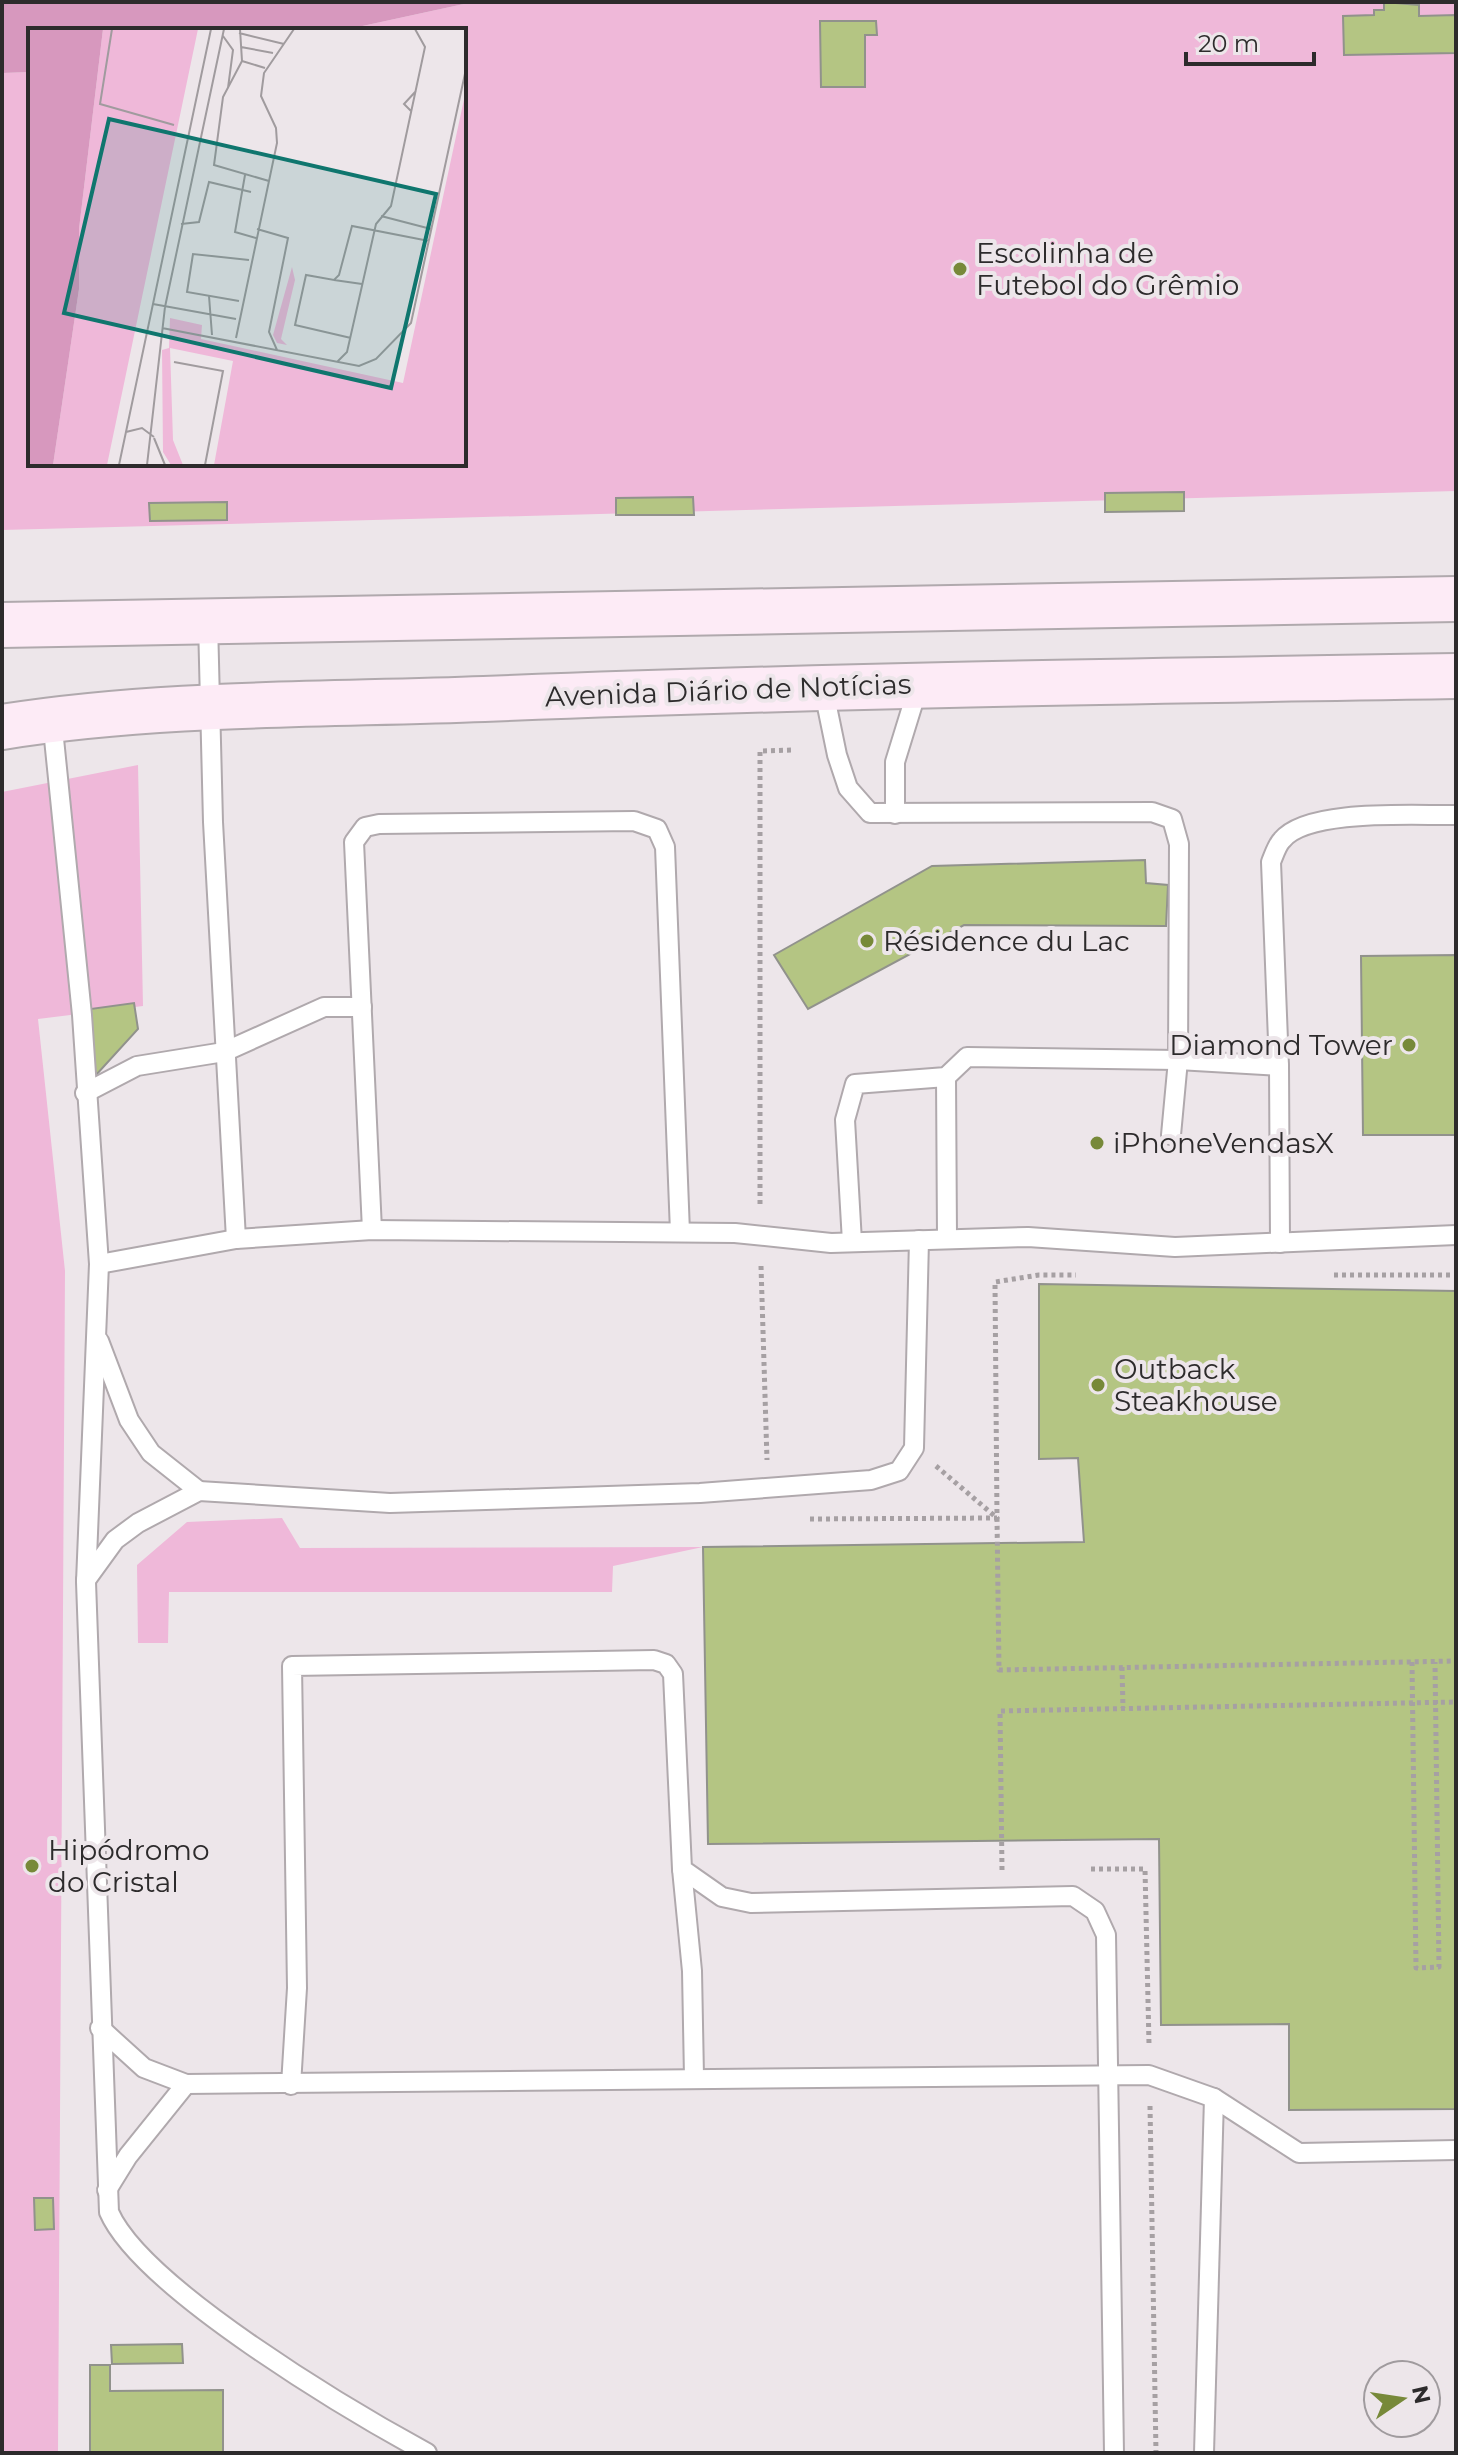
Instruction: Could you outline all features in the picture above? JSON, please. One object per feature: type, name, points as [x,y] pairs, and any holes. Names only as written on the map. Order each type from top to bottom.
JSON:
[{"type":"main road","points":[[2,625],[1456,599]]},
{"type":"main road","name":"Avenida Diário de Notícias","points":[[2,727],[52,719],[209,710],[823,685],[1456,676]]},
{"type":"lane","points":[[208,622],[224,1052],[236,1239]]},
{"type":"lane","points":[[895,814],[895,762],[919,684]]},
{"type":"lane","points":[[823,685],[837,755],[848,788],[870,813],[1152,812],[1172,819],[1179,844],[1178,1060],[1171,1135]]},
{"type":"lane","points":[[52,719],[82,1015],[99,1264],[86,1582],[109,2212],[118,2233],[186,2297],[288,2368],[427,2453]]},
{"type":"lane","points":[[1280,1243],[1279,1066],[1271,862],[1282,839],[1300,827],[1328,819],[1456,815]]},
{"type":"lane","points":[[372,1230],[354,842],[365,827],[379,824],[634,821],[657,829],[665,847],[680,1232]]},
{"type":"lane","points":[[85,1093],[137,1066],[224,1052],[324,1007],[362,1007]]},
{"type":"lane","points":[[852,1242],[845,1120],[855,1084],[946,1077],[967,1057],[1178,1060],[1279,1066]]},
{"type":"lane","points":[[946,1077],[947,1237]]},
{"type":"lane","points":[[99,1264],[236,1239],[372,1230],[735,1233],[831,1243],[947,1237],[1028,1237],[1175,1247],[1456,1235]]},
{"type":"lane","points":[[86,1582],[115,1540],[138,1523],[199,1491],[390,1503],[700,1493],[871,1480],[899,1471],[914,1448],[919,1240]]},
{"type":"lane","points":[[96,1333],[136,1431],[151,1453],[199,1491]]},
{"type":"lane","points":[[291,2085],[297,1988],[292,1666],[654,1660],[666,1664],[673,1674],[682,1869],[692,1971],[694,2077]]},
{"type":"lane","points":[[682,1869],[722,1897],[751,1903],[1073,1896],[1095,1911],[1106,1935],[1114,2453]]},
{"type":"lane","points":[[100,2028],[144,2068],[186,2084],[1149,2075],[1214,2098],[1299,2153],[1456,2150]]},
{"type":"lane","points":[[107,2190],[128,2156],[186,2084]]},
{"type":"lane","points":[[1204,2453],[1214,2098]]},
{"type":"path","points":[[914,1448],[997,1518],[999,1670],[1456,1661]]},
{"type":"path","points":[[1412,1662],[1416,1968],[1439,1967],[1435,1662]]},
{"type":"path","points":[[1122,1667],[1123,1708]]},
{"type":"path","points":[[1002,1840],[1000,1711],[1456,1702]]},
{"type":"path","points":[[987,1869],[1018,1869]]},
{"type":"path","points":[[1082,1869],[1145,1869],[1156,2453]]},
{"type":"shaded area","points":[[2,2],[473,2],[353,28],[28,28],[28,72],[2,73]]},
{"type":"shaded area","name":"Escolinha de Futebol do Grêmio","points":[[473,2],[1456,2],[1456,491],[2,530],[2,73],[28,72],[28,466],[466,466],[466,28],[353,28]]},
{"type":"shaded area","name":"Hipódromo do Cristal","points":[[138,765],[143,1006],[38,1019],[65,1271],[58,2453],[2,2453],[2,792]]},
{"type":"shaded area","points":[[282,1518],[300,1548],[703,1547],[613,1566],[612,1592],[169,1592],[168,1643],[138,1643],[137,1565],[187,1522]]},
{"type":"building","points":[[1384,2],[1419,5],[1419,16],[1456,15],[1456,53],[1344,55],[1343,16],[1374,15],[1374,10],[1384,10]]},
{"type":"building","points":[[820,21],[876,21],[877,35],[865,35],[865,87],[821,87]]},
{"type":"building","points":[[1184,492],[1184,511],[1105,512],[1105,493]]},
{"type":"building","points":[[693,497],[694,515],[616,515],[616,498]]},
{"type":"building","points":[[227,502],[227,520],[150,521],[149,503]]},
{"type":"building","name":"Résidence du Lac","points":[[1145,860],[1146,883],[1168,885],[1166,926],[964,925],[808,1009],[774,955],[932,866]]},
{"type":"building","name":"Diamond Tower","points":[[1456,955],[1456,1135],[1363,1135],[1361,956]]},
{"type":"building","points":[[134,1003],[138,1029],[86,1086],[83,1010]]},
{"type":"building","points":[[1039,1284],[1456,1291],[1456,2109],[1289,2110],[1289,2024],[1161,2025],[1159,1839],[708,1844],[703,1547],[1084,1542],[1078,1458],[1039,1459]]},
{"type":"building","points":[[34,2198],[53,2198],[54,2229],[35,2230]]},
{"type":"building","points":[[182,2344],[183,2363],[112,2364],[111,2345]]},
{"type":"building","points":[[90,2365],[110,2365],[110,2391],[223,2390],[223,2453],[90,2453]]},
{"type":"place","name":"Escolinha de Futebol do Grêmio","points":[[960,269]]},
{"type":"place","name":"Résidence du Lac","points":[[867,941]]},
{"type":"place","name":"Diamond Tower","points":[[1409,1045]]},
{"type":"place","name":"iPhoneVendasX","points":[[1097,1143]]},
{"type":"place","name":"Outback Steakhouse","points":[[1098,1385]]},
{"type":"place","name":"Hipódromo do Cristal","points":[[32,1866]]}]
